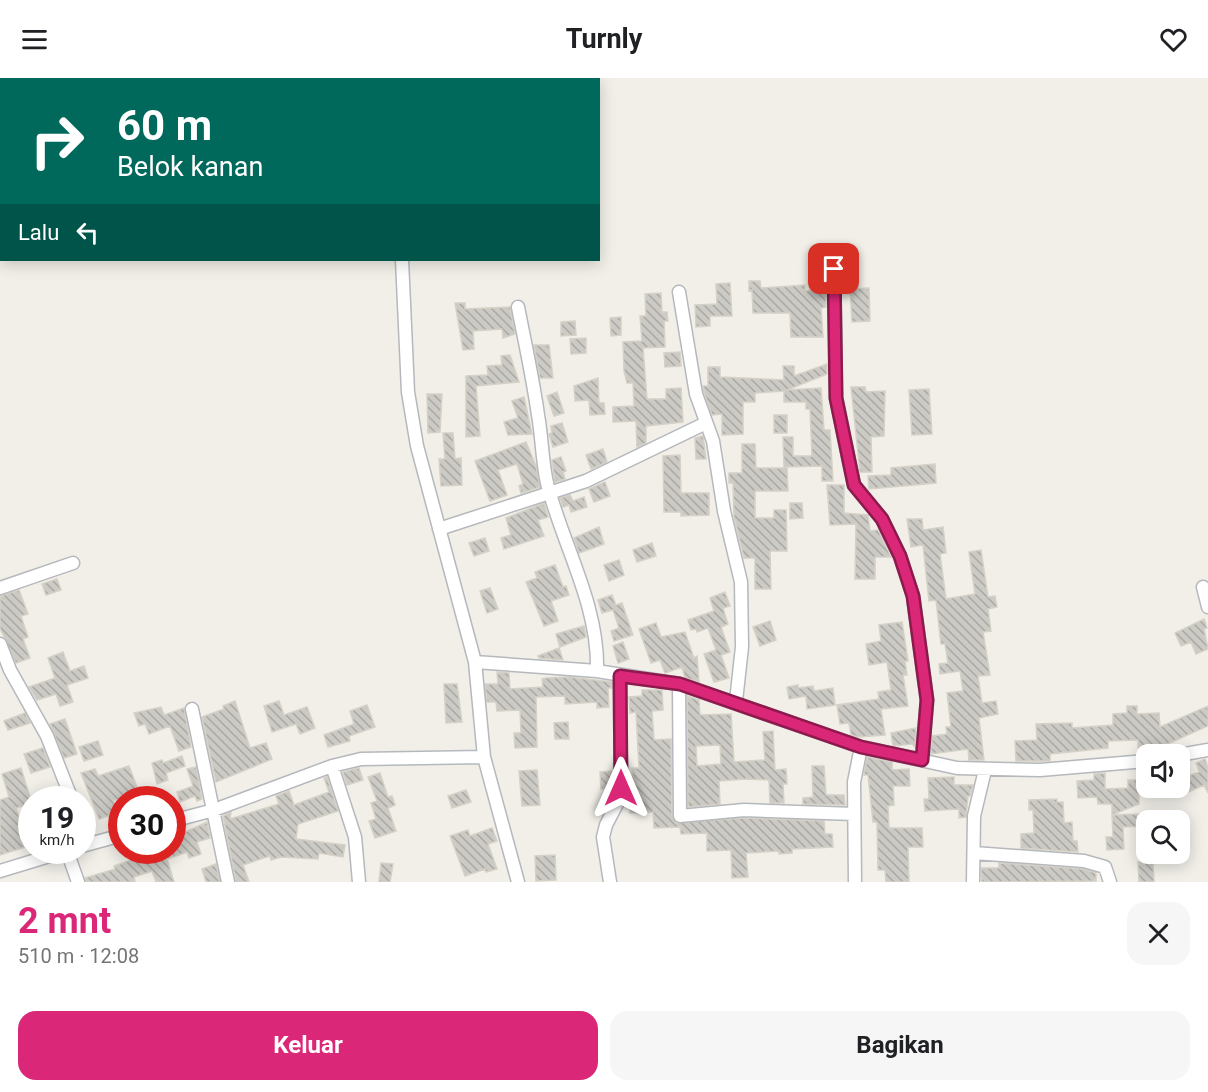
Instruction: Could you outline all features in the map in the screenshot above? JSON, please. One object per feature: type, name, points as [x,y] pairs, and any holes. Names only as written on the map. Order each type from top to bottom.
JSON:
[{"type":"street","points":[[402,261],[408,393],[417,446],[475,662],[484,757],[518,882]]},
{"type":"street","points":[[834,269],[837,408],[854,485],[882,519],[900,556],[913,596],[927,700],[922,760]]},
{"type":"street","points":[[679,292],[696,394],[718,464],[724,511],[741,582],[742,647],[736,701]]},
{"type":"street","points":[[518,307],[550,493],[565,543],[585,593],[598,644],[597,671]]},
{"type":"street","points":[[439,529],[550,493],[603,473],[706,423]]},
{"type":"street","points":[[0,588],[73,563]]},
{"type":"street","points":[[1203,587],[1208,607]]},
{"type":"street","points":[[0,644],[10,670],[47,736],[67,786]]},
{"type":"street","points":[[475,662],[597,671],[680,684],[736,701],[861,747],[957,768],[1040,770],[1136,762]]},
{"type":"street","points":[[610,882],[603,837],[606,825],[621,796],[620,676]]},
{"type":"street","points":[[680,684],[680,816],[744,810],[854,814]]},
{"type":"street","points":[[192,709],[228,882]]},
{"type":"street","points":[[855,882],[854,782],[861,747]]},
{"type":"street","points":[[1190,753],[1208,750]]},
{"type":"street","points":[[186,817],[214,810],[332,765],[361,759],[484,757]]},
{"type":"street","points":[[332,765],[355,837],[359,882]]},
{"type":"street","points":[[973,882],[974,816],[985,770]]},
{"type":"street","points":[[974,853],[1084,861],[1105,867],[1110,882]]},
{"type":"street","points":[[0,872],[26,864]]},
{"type":"street","points":[[72,864],[78,882]]},
{"type":"building","points":[[749,281],[760,281],[761,288],[805,285],[805,291],[826,290],[826,307],[821,308],[823,337],[791,337],[790,313],[753,313],[752,290],[749,291]]},
{"type":"building","points":[[730,283],[732,316],[710,316],[710,326],[696,327],[695,305],[717,304],[716,284]]},
{"type":"building","points":[[869,288],[870,321],[852,322],[850,289]]},
{"type":"building","points":[[661,293],[662,312],[667,312],[668,321],[664,321],[665,347],[643,348],[647,399],[666,399],[666,389],[681,388],[683,422],[646,426],[646,443],[637,447],[636,421],[613,422],[613,407],[634,406],[633,383],[627,383],[624,371],[623,342],[642,341],[640,316],[646,316],[645,294]]},
{"type":"building","points":[[455,303],[465,303],[465,309],[510,307],[515,334],[503,338],[502,329],[473,331],[474,349],[463,350]]},
{"type":"building","points":[[621,317],[621,335],[611,336],[610,318]]},
{"type":"building","points":[[575,321],[576,335],[561,336],[561,322]]},
{"type":"building","points":[[586,338],[586,353],[571,354],[570,339]]},
{"type":"building","points":[[534,345],[549,345],[553,378],[540,378]]},
{"type":"building","points":[[680,352],[681,366],[665,367],[664,353]]},
{"type":"building","points":[[510,355],[519,382],[476,386],[480,436],[466,437],[466,376],[488,375],[487,366],[502,365],[501,356]]},
{"type":"building","points":[[827,364],[827,374],[787,390],[821,388],[824,430],[830,430],[833,481],[822,481],[822,466],[784,467],[783,437],[793,437],[793,456],[812,456],[810,409],[806,409],[806,402],[784,402],[784,391],[755,393],[755,402],[743,402],[743,434],[722,435],[722,414],[712,415],[704,392],[703,386],[708,386],[708,367],[720,367],[720,377],[784,380],[783,366],[794,366],[794,376]]},
{"type":"building","points":[[598,378],[599,403],[604,403],[605,414],[590,415],[589,400],[575,401],[574,386]]},
{"type":"building","points":[[851,387],[865,387],[866,392],[885,391],[884,436],[871,437],[872,472],[860,472]]},
{"type":"building","points":[[929,389],[932,434],[912,435],[909,390]]},
{"type":"building","points":[[557,392],[564,413],[554,416],[547,396]]},
{"type":"building","points":[[427,394],[442,394],[440,432],[428,433]]},
{"type":"building","points":[[524,397],[532,434],[508,435],[504,422],[518,418],[512,401]]},
{"type":"building","points":[[774,415],[787,415],[787,433],[774,433]]},
{"type":"building","points":[[562,423],[568,442],[553,447],[549,434],[552,433],[551,426]]},
{"type":"building","points":[[443,433],[453,433],[455,459],[461,458],[462,485],[441,486],[439,459],[445,459]]},
{"type":"building","points":[[703,436],[706,459],[696,459],[695,438]]},
{"type":"building","points":[[526,442],[536,466],[540,487],[521,493],[519,486],[523,484],[517,464],[498,470],[507,495],[490,501],[475,461]]},
{"type":"building","points":[[742,444],[755,444],[756,468],[787,468],[788,491],[755,491],[755,518],[774,518],[774,510],[786,510],[787,551],[770,551],[771,589],[755,589],[755,558],[744,558],[734,517],[733,483],[729,483],[729,473],[742,473]]},
{"type":"building","points":[[603,449],[607,462],[591,469],[586,455]]},
{"type":"building","points":[[680,455],[681,493],[709,493],[709,515],[681,516],[681,512],[664,512],[663,456]]},
{"type":"building","points":[[561,457],[566,471],[563,472],[565,479],[555,482],[552,460]]},
{"type":"building","points":[[935,464],[936,483],[869,489],[868,476],[891,475],[891,468]]},
{"type":"building","points":[[605,482],[610,496],[594,502],[589,489]]},
{"type":"building","points":[[827,485],[844,485],[844,513],[868,515],[870,531],[878,530],[891,557],[875,557],[875,579],[855,579],[856,524],[830,525]]},
{"type":"building","points":[[570,495],[573,501],[584,497],[587,507],[571,512],[569,505],[563,507],[560,498]]},
{"type":"building","points":[[544,503],[548,517],[538,520],[544,536],[504,549],[501,538],[511,535],[506,518]]},
{"type":"building","points":[[790,503],[802,503],[803,518],[790,519]]},
{"type":"building","points":[[907,519],[922,519],[923,530],[943,527],[946,553],[940,554],[946,599],[975,594],[969,552],[981,550],[988,597],[995,596],[997,607],[988,609],[991,631],[983,632],[990,675],[978,676],[982,703],[996,701],[998,714],[979,718],[984,760],[969,760],[968,749],[931,754],[932,736],[947,734],[946,727],[951,727],[947,693],[963,691],[960,671],[940,674],[939,664],[948,663],[945,644],[941,644],[936,600],[929,601],[923,545],[911,547]]},
{"type":"building","points":[[599,527],[604,544],[579,553],[574,538]]},
{"type":"building","points":[[485,538],[489,551],[474,556],[469,543]]},
{"type":"building","points":[[652,543],[656,556],[637,562],[633,550]]},
{"type":"building","points":[[619,560],[624,575],[609,581],[604,565]]},
{"type":"building","points":[[555,565],[563,587],[566,586],[569,595],[551,601],[558,621],[544,626],[526,582],[537,578],[535,572]]},
{"type":"building","points":[[57,579],[61,590],[46,595],[42,584]]},
{"type":"building","points":[[490,588],[498,609],[487,613],[480,591]]},
{"type":"building","points":[[19,590],[28,614],[21,616],[28,637],[23,639],[30,658],[16,663],[0,628],[0,596]]},
{"type":"building","points":[[725,592],[730,606],[723,608],[728,624],[721,627],[730,652],[721,655],[729,678],[714,682],[704,654],[716,650],[708,628],[697,632],[696,629],[691,630],[688,620],[714,611],[710,598]]},
{"type":"building","points":[[612,595],[616,605],[622,603],[633,635],[614,641],[611,631],[619,628],[613,610],[602,613],[598,600]]},
{"type":"building","points":[[1204,619],[1208,649],[1196,654],[1191,642],[1181,646],[1175,633]]},
{"type":"building","points":[[770,621],[776,640],[760,646],[753,627]]},
{"type":"building","points":[[902,622],[908,661],[905,661],[907,675],[903,675],[908,706],[881,709],[885,735],[858,737],[851,735],[849,723],[840,724],[837,705],[879,699],[878,692],[891,690],[887,662],[869,665],[866,644],[881,641],[879,625]]},
{"type":"building","points":[[656,623],[661,637],[685,632],[694,658],[697,656],[699,682],[685,678],[682,667],[665,673],[660,660],[651,663],[639,629]]},
{"type":"building","points":[[584,626],[586,637],[560,647],[556,634]]},
{"type":"building","points":[[623,642],[629,659],[618,663],[613,646]]},
{"type":"building","points":[[559,648],[563,660],[539,658],[538,656]]},
{"type":"building","points":[[63,652],[70,671],[84,666],[88,678],[67,685],[73,702],[60,706],[56,694],[37,700],[29,687],[55,678],[48,658]]},
{"type":"building","points":[[497,672],[509,673],[510,689],[543,687],[542,679],[546,678],[569,677],[612,682],[612,688],[608,688],[609,707],[597,708],[597,702],[565,704],[565,696],[536,697],[537,747],[515,748],[514,733],[521,733],[520,710],[497,711],[496,702],[487,702],[485,684],[498,684]]},
{"type":"building","points":[[444,684],[457,684],[462,722],[446,723]]},
{"type":"building","points":[[798,685],[798,688],[813,686],[814,691],[833,688],[835,705],[807,709],[806,696],[789,699],[787,687]]},
{"type":"building","points":[[642,690],[662,690],[663,710],[652,711],[654,740],[671,739],[672,816],[676,823],[744,818],[824,821],[825,834],[832,834],[833,847],[792,849],[792,853],[779,854],[779,851],[746,853],[748,877],[732,878],[731,850],[707,851],[707,833],[681,834],[680,827],[654,828],[653,812],[630,813],[629,795],[634,795],[632,768],[639,768],[636,712],[630,713],[629,697],[642,696]]},
{"type":"building","points":[[687,696],[699,700],[700,715],[731,714],[734,762],[765,760],[763,732],[773,731],[775,770],[786,769],[787,784],[783,784],[784,803],[770,803],[769,780],[746,779],[719,781],[720,804],[688,807]],"holes":[[[720,745],[721,764],[697,766],[696,746]]]},
{"type":"building","points":[[235,701],[250,748],[266,743],[272,759],[216,782],[202,717],[224,709],[223,706]]},
{"type":"building","points":[[279,701],[284,715],[307,707],[315,728],[300,734],[296,724],[272,732],[264,706]]},
{"type":"building","points":[[367,705],[375,727],[349,736],[350,741],[328,747],[324,735],[354,724],[350,711]]},
{"type":"building","points":[[1127,706],[1137,706],[1137,714],[1159,713],[1160,727],[1208,706],[1208,726],[1167,744],[1138,744],[1138,740],[1108,741],[1108,748],[1050,754],[1050,761],[1016,761],[1015,741],[1037,740],[1036,724],[1072,723],[1072,728],[1113,725],[1113,714],[1127,713]]},
{"type":"building","points":[[161,707],[164,715],[184,708],[191,747],[179,751],[170,726],[149,734],[145,724],[139,726],[134,713]]},
{"type":"building","points":[[25,713],[30,723],[8,730],[4,721]]},
{"type":"building","points":[[65,719],[77,754],[64,758],[50,724]]},
{"type":"building","points":[[568,722],[569,739],[555,739],[554,723]]},
{"type":"building","points":[[916,728],[915,747],[912,744],[893,746],[891,733]]},
{"type":"building","points":[[98,741],[103,755],[84,761],[79,747]]},
{"type":"building","points":[[43,748],[50,767],[31,773],[24,754]]},
{"type":"building","points":[[182,756],[185,766],[166,773],[168,780],[157,784],[152,763],[162,760],[163,763]]},
{"type":"building","points":[[867,757],[892,762],[892,770],[909,769],[910,786],[893,786],[894,805],[888,806],[889,828],[922,828],[923,847],[908,847],[909,882],[886,882],[885,870],[878,870],[877,822],[873,822],[868,775],[864,775]]},
{"type":"building","points":[[1205,759],[1208,767],[1208,793],[1204,785],[1190,791],[1190,775],[1199,772],[1196,763]]},
{"type":"building","points":[[129,766],[137,786],[108,786],[108,816],[99,819],[96,811],[96,786],[86,786],[81,773],[95,769],[98,776]]},
{"type":"building","points":[[812,766],[824,766],[826,795],[844,795],[845,805],[803,804],[803,798],[813,797]]},
{"type":"building","points":[[196,767],[202,799],[197,801],[195,796],[186,800],[186,789],[193,786],[187,769]]},
{"type":"building","points":[[21,768],[27,786],[18,786],[18,807],[16,808],[18,849],[0,855],[0,800],[9,797],[2,774]]},
{"type":"building","points":[[359,768],[363,780],[347,785],[343,772]]},
{"type":"building","points":[[537,770],[540,805],[522,806],[519,771]]},
{"type":"building","points":[[613,771],[613,788],[601,789],[600,772]]},
{"type":"building","points":[[380,773],[388,797],[392,796],[395,805],[388,808],[396,831],[375,838],[369,821],[376,819],[371,803],[377,801],[368,777]]},
{"type":"building","points":[[1105,773],[1105,789],[1128,788],[1128,780],[1136,780],[1136,798],[1139,798],[1139,804],[1112,815],[1112,804],[1098,804],[1097,797],[1078,798],[1077,781],[1094,780],[1094,774]]},
{"type":"building","points":[[327,777],[338,811],[298,824],[296,839],[345,845],[343,857],[319,853],[318,859],[281,857],[271,860],[270,856],[243,865],[249,882],[236,882],[223,816],[231,812],[230,819],[279,804],[276,796],[289,791],[294,805],[329,792],[324,778]]},
{"type":"building","points":[[954,777],[954,785],[973,785],[970,796],[968,796],[966,817],[959,818],[959,809],[925,811],[924,799],[929,799],[928,778]]},
{"type":"building","points":[[466,790],[471,802],[452,808],[448,796]]},
{"type":"building","points":[[1057,799],[1057,802],[1063,802],[1064,823],[1072,822],[1073,841],[1077,841],[1078,852],[1021,848],[1021,834],[1034,833],[1033,810],[1029,810],[1029,800]]},
{"type":"building","points":[[1136,814],[1136,826],[1123,827],[1124,849],[1107,850],[1106,837],[1113,837],[1112,815]]},
{"type":"building","points":[[207,822],[210,838],[197,842],[201,854],[189,858],[186,852],[186,832]]},
{"type":"building","points":[[492,828],[497,841],[488,844],[497,869],[486,872],[485,869],[465,876],[450,836],[468,830],[470,836]]},
{"type":"building","points":[[555,855],[556,880],[536,881],[535,856]]},
{"type":"building","points":[[381,863],[393,864],[390,882],[379,882]]},
{"type":"building","points":[[999,863],[1083,869],[1096,873],[1096,881],[982,882],[981,868],[999,868]]},
{"type":"building","points":[[169,864],[174,882],[156,882],[152,871],[134,877],[135,882],[86,882],[85,878],[115,869],[114,866]]},
{"type":"building","points":[[216,864],[220,882],[206,882],[202,869]]},
{"type":"building","points":[[1138,864],[1153,864],[1154,882],[1139,882]]},
{"type":"route","points":[[621,788],[620,676],[680,684],[736,701],[861,747],[922,760],[927,700],[913,596],[900,556],[882,519],[854,485],[849,470],[836,398],[834,269]]}]
